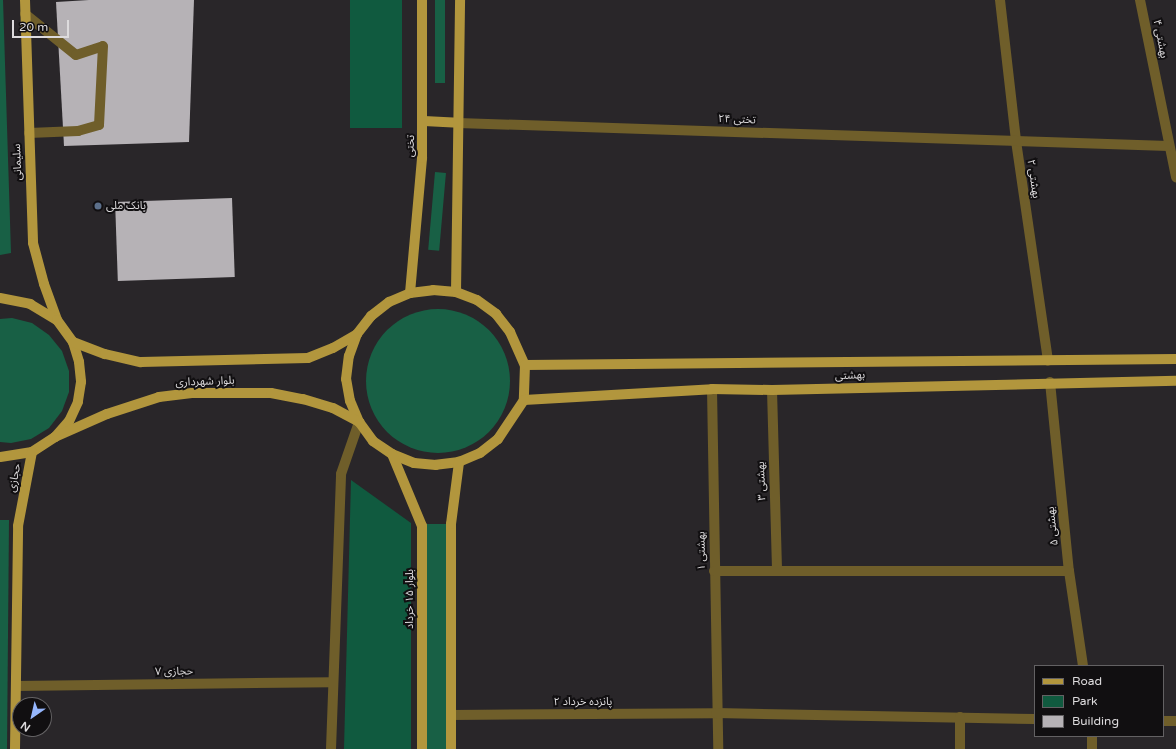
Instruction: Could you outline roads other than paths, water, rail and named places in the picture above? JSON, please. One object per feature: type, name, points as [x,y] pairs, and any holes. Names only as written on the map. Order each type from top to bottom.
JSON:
[{"type":"main road","name":"سلیمانی","points":[[25,0],[33,243],[44,284],[57,320]]},
{"type":"main road","name":"تختی","points":[[410,293],[424,121],[422,0]]},
{"type":"main road","points":[[456,292],[460,0]]},
{"type":"main road","points":[[424,121],[458,123]]},
{"type":"main road","points":[[433,290],[456,292],[477,300],[496,314],[510,332],[525,366],[524,400],[498,438],[480,453],[459,462],[436,465],[414,463],[392,454],[374,440],[359,422],[350,401],[346,379],[349,356],[357,334],[371,316],[389,302],[410,293],[433,290]]},
{"type":"main road","points":[[0,298],[30,304],[57,320],[73,342],[79,362],[81,382],[78,402],[69,421],[55,437],[32,452],[0,457]]},
{"type":"main road","name":"بلوار شهرداری","points":[[73,342],[105,354],[141,362],[308,358],[333,348],[357,334]]},
{"type":"main road","name":"بهشتی","points":[[525,366],[1176,359]]},
{"type":"main road","name":"بهشتی","points":[[524,400],[712,389],[772,390],[1176,380]]},
{"type":"main road","name":"بلوار شهرداری","points":[[55,437],[107,414],[159,397],[192,393],[271,393],[303,399],[333,408],[359,422]]},
{"type":"main road","name":"حجازی","points":[[15,749],[18,526],[32,452]]},
{"type":"main road","name":"بلوار ۱۵ خرداد","points":[[392,454],[422,526],[422,749]]},
{"type":"main road","points":[[451,749],[451,524],[459,462]]},
{"type":"street","name":"بهشتی ۲","points":[[1000,0],[1016,141],[1048,361]]},
{"type":"street","name":"بهشتی ۴","points":[[1140,0],[1176,177]]},
{"type":"street","points":[[26,14],[76,55],[103,46],[98,125],[78,131],[29,133]]},
{"type":"street","name":"تختی ۲۴","points":[[458,123],[1169,146]]},
{"type":"street","name":"بهشتی ۵","points":[[1050,382],[1070,571],[1083,665]]},
{"type":"street","name":"بهشتی ۱","points":[[712,389],[716,713],[718,749]]},
{"type":"street","name":"بهشتی ۳","points":[[772,390],[777,571]]},
{"type":"street","points":[[331,749],[332,682],[341,474],[359,422]]},
{"type":"street","points":[[714,571],[1070,571]]},
{"type":"street","name":"حجازی ۷","points":[[16,686],[332,682]]},
{"type":"street","name":"پانزده خرداد ۲","points":[[451,715],[716,713],[1034,719]]},
{"type":"street","points":[[960,717],[960,749]]},
{"type":"street","points":[[1164,721],[1176,721]]},
{"type":"street","points":[[1092,737],[1092,749]]},
{"type":"place","name":"بانک ملی","points":[[98,206]]}]
